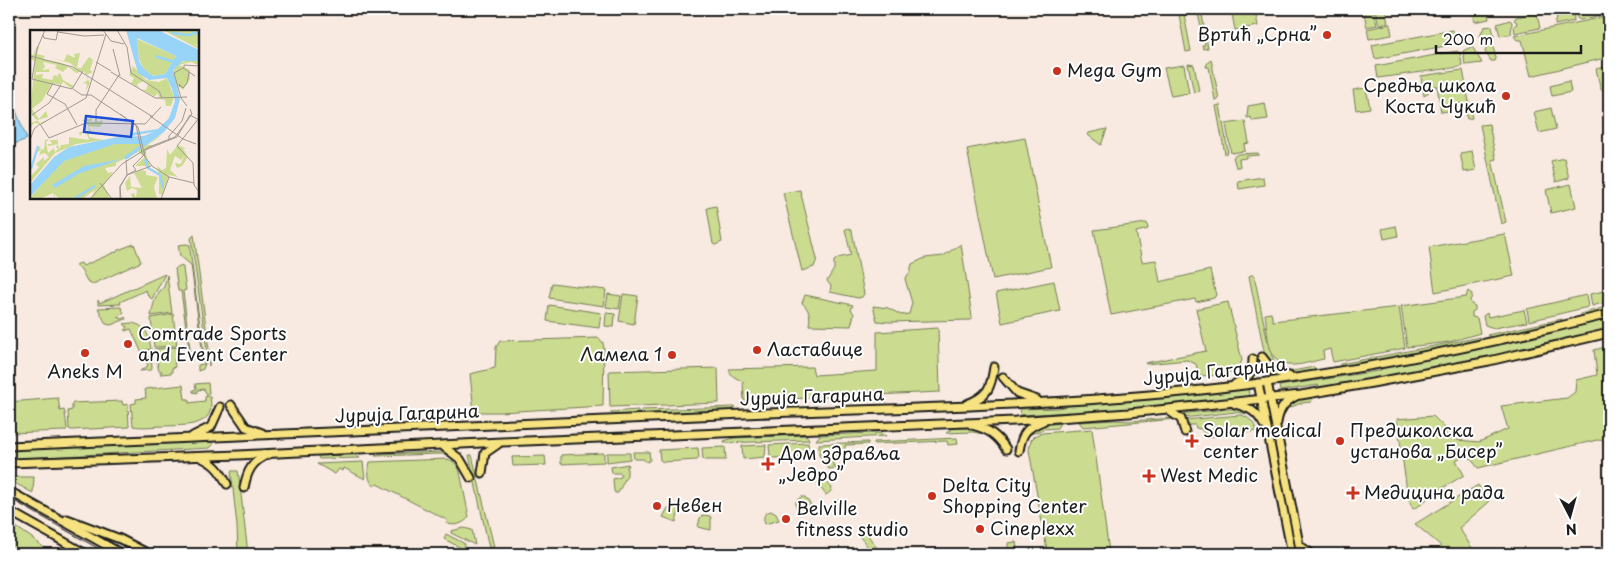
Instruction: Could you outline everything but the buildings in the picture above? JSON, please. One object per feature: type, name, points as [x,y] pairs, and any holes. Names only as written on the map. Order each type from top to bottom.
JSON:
[{"type":"main road","name":"Јурија Гагарина","points":[[9,446],[960,406],[1137,396],[1267,382],[1431,355],[1530,334],[1609,314]]},
{"type":"main road","name":"Јурија Гагарина","points":[[10,463],[1050,419],[1301,395],[1456,367],[1609,333]]},
{"type":"main road","points":[[1262,357],[1276,373],[1302,377]]},
{"type":"main road","points":[[1233,386],[1251,373],[1253,359]]},
{"type":"main road","points":[[960,406],[977,400],[986,394],[991,383],[994,367]]},
{"type":"main road","points":[[1003,376],[1022,396],[1048,402]]},
{"type":"main road","points":[[1267,382],[1301,554]]},
{"type":"main road","points":[[1258,383],[1292,554]]},
{"type":"main road","points":[[1276,429],[1281,408],[1290,400],[1301,395]]},
{"type":"main road","points":[[1230,403],[1252,411],[1259,417],[1267,431]]},
{"type":"main road","points":[[231,405],[246,427],[267,435]]},
{"type":"main road","points":[[186,438],[200,433],[211,426],[220,407]]},
{"type":"main road","points":[[1168,409],[1181,419],[1186,432]]},
{"type":"main road","points":[[1019,451],[1020,442],[1026,430],[1050,419]]},
{"type":"main road","points":[[962,423],[990,431],[996,435],[1006,449]]},
{"type":"main road","points":[[9,442],[27,445]]},
{"type":"main road","points":[[482,474],[485,453],[502,442]]},
{"type":"main road","points":[[443,445],[460,459],[470,478]]},
{"type":"main road","points":[[244,488],[246,475],[254,463],[272,453]]},
{"type":"main road","points":[[197,456],[216,466],[226,484]]},
{"type":"main road","points":[[9,491],[122,554]]},
{"type":"main road","points":[[9,511],[86,554]]},
{"type":"main road","points":[[52,515],[113,536],[149,554]]},
{"type":"main road","points":[[1300,546],[1312,554]]},
{"type":"green space","points":[[1178,9],[1183,9],[1191,51],[1186,52]]},
{"type":"green space","points":[[1197,9],[1201,9],[1208,48],[1203,49],[1202,46],[1205,45]]},
{"type":"green space","points":[[1231,9],[1255,9],[1258,26],[1235,30]]},
{"type":"green space","points":[[1363,9],[1373,9],[1377,25],[1367,27]]},
{"type":"green space","points":[[1375,9],[1385,9],[1388,23],[1379,25]]},
{"type":"green space","points":[[1472,9],[1487,9],[1489,19],[1475,22]]},
{"type":"green space","points":[[1559,9],[1573,9],[1574,21],[1555,25]]},
{"type":"green space","points":[[1575,9],[1602,9],[1602,15],[1580,20],[1577,18]]},
{"type":"green space","points":[[1536,13],[1540,28],[1515,33],[1514,26],[1517,22],[1514,20],[1516,17]]},
{"type":"green space","points":[[1609,16],[1609,57],[1531,76],[1522,40],[1517,40],[1514,36]]},
{"type":"green space","points":[[1510,20],[1512,22],[1511,34],[1500,36],[1497,24]]},
{"type":"green space","points":[[1390,24],[1392,35],[1369,39],[1367,29]]},
{"type":"green space","points":[[1492,26],[1494,37],[1482,38],[1480,36],[1484,27]]},
{"type":"green space","points":[[1453,30],[1456,44],[1375,59],[1372,45]]},
{"type":"green space","points":[[1488,46],[1493,47],[1495,61],[1491,61],[1485,52]]},
{"type":"green space","points":[[1471,47],[1482,63],[1465,65],[1463,51]]},
{"type":"green space","points":[[1457,51],[1460,53],[1462,65],[1459,67],[1378,78],[1376,66]]},
{"type":"green space","points":[[1211,59],[1219,99],[1215,100],[1209,67],[1206,67]]},
{"type":"green space","points":[[1188,64],[1194,65],[1199,91],[1194,93]]},
{"type":"green space","points":[[1184,65],[1189,93],[1171,96],[1164,68]]},
{"type":"green space","points":[[1609,66],[1609,88],[1601,90],[1596,69]]},
{"type":"green space","points":[[1463,70],[1472,118],[1467,119],[1464,105],[1459,103],[1459,106],[1449,111],[1441,112],[1437,85],[1424,96],[1421,76]]},
{"type":"green space","points":[[1569,81],[1571,92],[1552,96],[1550,86]]},
{"type":"green space","points":[[1366,88],[1370,108],[1356,110],[1353,90]]},
{"type":"green space","points":[[1265,103],[1268,119],[1252,121],[1251,117],[1247,118],[1248,106]]},
{"type":"green space","points":[[1220,105],[1228,152],[1225,154],[1216,106]]},
{"type":"green space","points":[[1551,108],[1556,129],[1539,133],[1534,112]]},
{"type":"green space","points":[[1245,121],[1249,143],[1244,144],[1245,151],[1231,153],[1226,124]]},
{"type":"green space","points":[[1489,124],[1496,159],[1492,160],[1506,222],[1501,224],[1480,125]]},
{"type":"green space","points":[[1107,129],[1101,145],[1088,135],[1089,133]]},
{"type":"green space","points":[[1025,138],[1051,267],[993,279],[967,149]]},
{"type":"green space","points":[[1472,151],[1476,170],[1464,172],[1460,153]]},
{"type":"green space","points":[[1258,153],[1259,155],[1246,156],[1246,158],[1239,159],[1240,167],[1236,167],[1233,157],[1238,154]]},
{"type":"green space","points":[[1564,158],[1569,178],[1556,182],[1551,161]]},
{"type":"green space","points":[[1263,177],[1264,185],[1239,189],[1238,181]]},
{"type":"green space","points":[[1571,184],[1576,207],[1551,213],[1546,190]]},
{"type":"green space","points":[[800,190],[817,259],[814,267],[802,271],[783,193]]},
{"type":"green space","points":[[716,206],[722,242],[715,245],[713,244],[707,208]]},
{"type":"green space","points":[[1147,223],[1148,229],[1136,232],[1142,262],[1156,260],[1160,282],[1210,270],[1216,295],[1214,298],[1196,302],[1195,299],[1111,315],[1094,230]]},
{"type":"green space","points":[[1396,226],[1398,236],[1384,239],[1382,229]]},
{"type":"green space","points":[[849,228],[852,231],[864,294],[858,298],[830,292],[831,286],[827,281],[834,269],[834,261],[851,255],[845,229]]},
{"type":"green space","points":[[1505,234],[1514,276],[1435,292],[1429,247]]},
{"type":"green space","points":[[194,235],[209,350],[209,366],[191,238]]},
{"type":"green space","points":[[134,244],[141,262],[93,284],[87,281],[81,269],[75,265],[81,263],[83,266]]},
{"type":"green space","points":[[961,244],[972,317],[970,320],[877,321],[873,306],[888,308],[901,315],[909,314],[912,303],[905,279],[910,272],[912,264],[925,258],[943,256]]},
{"type":"green space","points":[[178,245],[190,245],[205,364],[203,369],[198,371],[198,365],[204,364],[191,265],[180,256]]},
{"type":"green space","points":[[179,266],[183,267],[186,290],[183,291],[191,357],[195,356],[191,361],[187,358],[190,357],[181,291],[178,291],[175,269]]},
{"type":"green space","points":[[165,274],[152,299],[148,296],[146,290],[120,302],[121,304],[98,305],[98,300],[100,303]]},
{"type":"green space","points":[[167,275],[172,313],[151,316],[155,300],[158,293],[164,287]]},
{"type":"green space","points":[[1254,275],[1269,348],[1276,366],[1274,369],[1265,356],[1249,276]]},
{"type":"green space","points":[[1054,281],[1060,311],[1002,323],[996,293]]},
{"type":"green space","points":[[552,283],[606,290],[604,306],[549,298]]},
{"type":"green space","points":[[1609,290],[1609,301],[1592,306],[1590,294]]},
{"type":"green space","points":[[1468,291],[1472,294],[1471,304],[1475,306],[1472,317],[1477,318],[1480,333],[1449,342],[1407,347],[1401,306],[1466,297]]},
{"type":"green space","points":[[608,294],[621,296],[619,309],[606,307]]},
{"type":"green space","points":[[623,294],[638,296],[634,324],[619,321]]},
{"type":"green space","points":[[805,295],[853,305],[851,309],[854,314],[851,326],[809,325],[809,313],[802,303]]},
{"type":"green space","points":[[1586,295],[1588,307],[1529,321],[1527,309]]},
{"type":"green space","points":[[1228,302],[1242,360],[1235,370],[1218,375],[1199,376],[1196,364],[1187,360],[1145,363],[1206,351],[1196,309]]},
{"type":"green space","points":[[549,305],[601,313],[599,328],[547,321]]},
{"type":"green space","points":[[1609,306],[1608,312],[1585,317],[1581,316],[1581,314]]},
{"type":"green space","points":[[121,307],[124,313],[117,317],[122,319],[125,317],[126,319],[111,325],[106,324],[98,308]]},
{"type":"green space","points":[[1399,307],[1405,348],[1333,362],[1330,349],[1323,351],[1324,359],[1288,365],[1276,359],[1269,345],[1265,314],[1271,313],[1273,321]]},
{"type":"green space","points":[[1524,310],[1527,322],[1494,328],[1485,325],[1483,316],[1487,313],[1488,317]]},
{"type":"green space","points":[[606,313],[615,314],[614,327],[605,326]]},
{"type":"green space","points":[[173,314],[177,346],[154,347],[151,318]]},
{"type":"green space","points":[[1562,319],[1562,322],[1494,338],[1487,335]]},
{"type":"green space","points":[[1609,319],[1609,329],[1527,349],[1320,388],[1318,385],[1280,391],[1279,386],[1378,371],[1388,366],[1526,339]]},
{"type":"green space","points":[[130,323],[140,326],[146,331],[151,349],[141,351],[131,329],[125,331],[127,327],[124,324]]},
{"type":"green space","points":[[938,328],[940,392],[744,401],[743,382],[731,375],[729,369],[812,367],[814,375],[877,371],[877,332]]},
{"type":"green space","points":[[1481,337],[1475,343],[1340,367],[1340,364]]},
{"type":"green space","points":[[599,338],[603,343],[604,349],[603,406],[474,412],[470,374],[495,368],[496,347],[500,341]]},
{"type":"green space","points":[[1609,346],[1609,441],[1597,440],[1478,468],[1467,454],[1456,460],[1464,475],[1431,495],[1422,504],[1413,509],[1408,498],[1397,419],[1433,416],[1457,440],[1479,442],[1508,429],[1501,406],[1567,398],[1575,392],[1576,380],[1597,375],[1594,350]]},
{"type":"green space","points":[[177,347],[179,358],[174,359],[175,367],[172,368],[172,373],[160,374],[162,371],[159,371],[154,349]]},
{"type":"green space","points":[[151,350],[152,369],[140,371],[148,366],[142,352]]},
{"type":"green space","points":[[1314,367],[1316,371],[1290,375],[1287,372]]},
{"type":"green space","points":[[718,368],[719,403],[610,407],[609,371]]},
{"type":"green space","points":[[208,383],[209,393],[207,395],[204,389],[197,390],[197,393],[193,392],[196,389],[195,384]]},
{"type":"green space","points":[[183,385],[185,399],[189,399],[189,403],[205,401],[205,397],[210,397],[211,407],[209,414],[204,420],[190,425],[133,426],[131,404],[136,403],[136,399],[146,398],[145,389]]},
{"type":"green space","points":[[1248,388],[1249,396],[1176,405],[1071,414],[1070,412],[1021,415],[1020,409],[1058,408],[1084,403]]},
{"type":"green space","points":[[1311,397],[1313,399],[1311,402],[1301,403],[1289,408],[1286,407],[1299,399]]},
{"type":"green space","points":[[58,398],[60,411],[64,410],[65,413],[67,429],[65,431],[9,433],[9,402]]},
{"type":"green space","points":[[122,401],[123,405],[128,404],[129,427],[69,429],[68,411],[72,410],[72,403]]},
{"type":"green space","points":[[736,407],[725,412],[642,415],[641,410]]},
{"type":"green space","points":[[1240,409],[1250,412],[1247,414],[1236,412],[1183,418],[1178,414]]},
{"type":"green space","points":[[638,410],[638,415],[618,416],[610,412]]},
{"type":"green space","points":[[1240,415],[1251,420],[1257,431],[1207,437],[1201,429],[1196,428],[1195,425],[1187,425],[1184,420]]},
{"type":"green space","points":[[1176,419],[1083,427],[1079,422],[1130,421]]},
{"type":"green space","points":[[1060,423],[1057,428],[1028,433],[1039,426]]},
{"type":"green space","points":[[953,428],[981,430],[988,435],[973,432],[946,433]]},
{"type":"green space","points":[[1092,429],[1109,552],[1051,554],[1047,550],[1029,450],[1031,440],[1042,433]]},
{"type":"green space","points":[[878,433],[886,436],[816,440],[820,435]]},
{"type":"green space","points":[[805,435],[809,440],[724,443],[724,441],[734,438]]},
{"type":"green space","points":[[957,438],[958,444],[948,445],[947,441],[874,444],[874,442]]},
{"type":"green space","points":[[209,441],[213,445],[210,448],[9,459],[9,449]]},
{"type":"green space","points":[[868,442],[868,444],[845,445],[845,449],[840,451],[836,459],[833,460],[833,466],[837,466],[837,468],[829,469],[819,455],[819,444]]},
{"type":"green space","points":[[808,443],[809,455],[807,456],[773,458],[770,456],[769,445]]},
{"type":"green space","points":[[766,445],[765,457],[743,459],[742,446]]},
{"type":"green space","points":[[725,447],[726,460],[703,459],[702,448]]},
{"type":"green space","points":[[698,448],[699,458],[697,460],[663,462],[660,460],[659,450]]},
{"type":"green space","points":[[447,452],[452,456],[442,454],[375,456],[380,454]]},
{"type":"green space","points":[[633,452],[649,452],[650,460],[647,462],[643,459],[634,459]]},
{"type":"green space","points":[[604,453],[604,462],[561,464],[561,455]]},
{"type":"green space","points":[[607,453],[630,453],[630,459],[607,462]]},
{"type":"green space","points":[[355,455],[360,458],[319,459],[318,456]]},
{"type":"green space","points":[[469,455],[472,455],[494,547],[489,548]]},
{"type":"green space","points":[[545,456],[546,465],[513,466],[512,457]]},
{"type":"green space","points":[[447,459],[455,463],[460,472],[469,517],[459,524],[452,525],[446,523],[447,520],[377,484],[375,486],[369,479],[370,462]]},
{"type":"green space","points":[[363,462],[365,479],[344,468],[343,471],[339,469],[335,474],[317,464]]},
{"type":"green space","points":[[628,464],[627,475],[618,493],[615,493],[613,479],[621,477],[621,473],[612,473],[611,467]]},
{"type":"green space","points":[[231,471],[238,471],[247,554],[238,554]]},
{"type":"green space","points":[[9,477],[34,477],[33,493],[9,480]]},
{"type":"green space","points":[[823,478],[832,488],[826,495],[817,483]]},
{"type":"green space","points":[[1478,485],[1489,502],[1459,528],[1476,554],[1443,554],[1440,545],[1415,524]]},
{"type":"green space","points":[[801,497],[805,497],[811,505],[799,513],[796,501]]},
{"type":"green space","points":[[838,500],[848,510],[842,515],[833,504]]},
{"type":"green space","points":[[670,507],[677,508],[679,511],[676,522],[663,517]]},
{"type":"green space","points":[[771,511],[776,514],[779,520],[765,524],[764,516]]},
{"type":"green space","points":[[703,515],[710,516],[711,530],[698,527],[700,518]]},
{"type":"green space","points":[[9,522],[32,538],[52,554],[9,554]]},
{"type":"green space","points":[[464,528],[472,530],[475,545],[451,533],[451,531]]},
{"type":"green space","points":[[865,531],[881,554],[874,554],[859,536]]},
{"type":"green space","points":[[446,534],[465,544],[463,549],[444,539]]},
{"type":"green space","points":[[1016,542],[1018,554],[1008,554],[1008,543]]},
{"type":"water","points":[[9,93],[27,139],[9,146]]},
{"type":"tram line","points":[[9,498],[108,554]]},
{"type":"place","name":"Вртић „Срна”","points":[[1327,35]]},
{"type":"place","name":"Mega Gym","points":[[1057,71]]},
{"type":"place","name":"Средња школа Коста Чукић","points":[[1506,96]]},
{"type":"place","name":"Comtrade Sports and Event Center","points":[[128,344]]},
{"type":"place","name":"Ластавице","points":[[757,350]]},
{"type":"place","name":"Aneks M","points":[[85,353]]},
{"type":"place","name":"Ламела 1","points":[[672,355]]},
{"type":"place","name":"Solar medical center","points":[[1192,441]]},
{"type":"place","name":"Предшколска установа „Бисер”","points":[[1340,441]]},
{"type":"place","name":"Дом здравља „Једро”","points":[[768,464]]},
{"type":"place","name":"West Medic","points":[[1149,476]]},
{"type":"place","name":"Медицина рада","points":[[1353,493]]},
{"type":"place","name":"Delta City Shopping Center","points":[[932,496]]},
{"type":"place","name":"Невен","points":[[657,506]]},
{"type":"place","name":"Belville fitness studio","points":[[786,519]]},
{"type":"place","name":"Cineplexx","points":[[980,529]]}]
